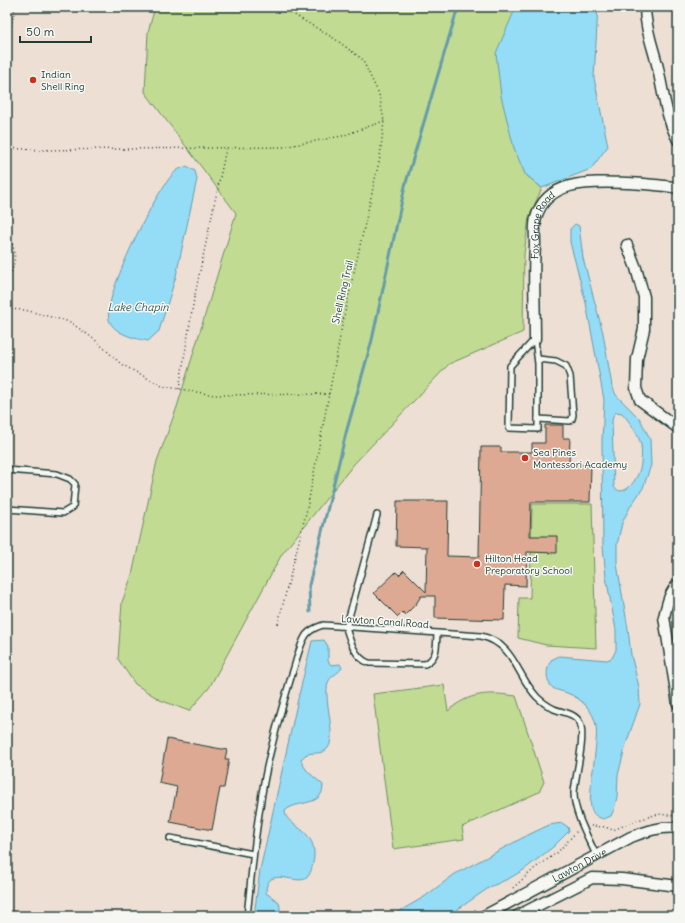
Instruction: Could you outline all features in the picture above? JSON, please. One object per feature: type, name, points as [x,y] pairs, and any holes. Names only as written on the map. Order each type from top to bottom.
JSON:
[{"type":"street","points":[[645,7],[645,21],[658,67],[666,106],[678,140]]},
{"type":"street","name":"Fox Grape Road","points":[[536,339],[534,268],[536,219],[541,205],[550,195],[560,189],[575,184],[594,182],[678,188]]},
{"type":"street","points":[[627,245],[636,268],[644,297],[644,329],[636,359],[636,388],[640,400],[678,428]]},
{"type":"street","points":[[678,584],[673,589],[667,602],[664,617],[678,704]]},
{"type":"street","name":"Lawton Drive","points":[[482,912],[631,837],[653,829],[667,827],[678,828]]},
{"type":"street","points":[[517,916],[592,878],[622,879],[678,886]]},
{"type":"lane","points":[[536,339],[538,359],[538,429],[508,428],[510,366],[536,339]]},
{"type":"lane","points":[[538,359],[556,360],[566,366],[570,376],[573,415],[570,421],[538,419]]},
{"type":"lane","points":[[7,470],[57,474],[70,478],[75,484],[73,507],[63,512],[7,509]]},
{"type":"lane","points":[[377,515],[346,628],[349,639],[358,656],[369,663],[425,664],[431,661],[435,656],[437,634]]},
{"type":"lane","name":"Lawton Canal Road","points":[[247,916],[253,854],[260,805],[270,756],[287,690],[301,646],[307,634],[315,627],[323,625],[346,628],[481,636],[492,639],[501,645],[513,658],[536,696],[544,703],[555,709],[567,712],[576,718],[580,724],[581,735],[574,793],[579,817],[596,855]]},
{"type":"lane","points":[[170,838],[253,854]]},
{"type":"path","points":[[7,50],[15,7]]},
{"type":"path","name":"Shell Ring Trail","points":[[278,624],[307,509],[343,321],[380,157],[384,121],[379,94],[362,59],[335,39],[281,7]]},
{"type":"path","points":[[7,148],[42,150],[283,147],[342,136],[384,121]]},
{"type":"path","points":[[179,389],[194,299],[226,148]]},
{"type":"path","points":[[7,233],[13,244],[15,261],[7,281]]},
{"type":"path","points":[[7,309],[25,310],[70,322],[94,339],[121,364],[162,386],[214,395],[329,394]]},
{"type":"path","points":[[511,891],[535,868],[556,853],[584,826],[605,827],[613,830],[658,814],[678,816]]},
{"type":"path","points":[[464,916],[482,912]]},
{"type":"green space","points":[[155,7],[516,7],[525,174],[542,188],[529,217],[524,254],[523,332],[449,364],[354,464],[282,554],[209,688],[189,711],[160,700],[135,684],[118,659],[122,602],[132,575],[157,461],[177,407],[236,213],[145,92],[148,32]]},
{"type":"green space","points":[[532,504],[592,504],[596,648],[546,645],[518,638],[519,598],[530,598]]},
{"type":"green space","points":[[444,685],[448,711],[464,700],[480,695],[497,694],[516,696],[544,782],[539,792],[462,827],[464,839],[393,849],[373,694]]},
{"type":"water","points":[[516,7],[598,7],[594,78],[608,146],[591,169],[542,188],[525,174],[514,148],[501,96],[496,53]]},
{"type":"water","name":"Lake Chapin","points":[[187,166],[195,171],[197,179],[176,276],[159,331],[148,341],[126,335],[116,329],[109,320],[109,308],[122,267],[145,219],[167,181],[176,171]]},
{"type":"water","points":[[575,224],[579,226],[583,258],[603,333],[612,386],[616,395],[640,419],[650,439],[651,465],[643,488],[630,507],[622,523],[617,545],[617,564],[631,655],[639,687],[640,704],[626,744],[618,775],[617,797],[614,809],[611,816],[604,819],[594,814],[591,805],[591,784],[596,745],[595,720],[590,710],[577,698],[553,688],[550,685],[547,675],[551,660],[559,656],[607,660],[612,658],[616,650],[616,630],[606,577],[603,546],[602,441],[604,400],[586,303],[570,242],[570,229]],"holes":[[[616,412],[622,413],[638,436],[641,445],[641,465],[639,473],[630,486],[627,489],[620,491],[614,487],[612,421]]]},
{"type":"water","points":[[324,640],[328,646],[328,661],[331,665],[340,664],[342,668],[330,679],[328,683],[327,698],[331,726],[330,742],[328,748],[323,752],[308,754],[301,759],[304,767],[323,785],[322,792],[319,797],[314,800],[290,807],[285,811],[286,816],[290,821],[306,833],[310,839],[314,857],[312,866],[309,875],[305,879],[300,880],[281,877],[270,880],[267,885],[266,893],[279,902],[280,916],[254,916],[260,870],[312,641]]},
{"type":"water","points":[[562,823],[568,827],[569,831],[553,847],[525,869],[490,887],[448,916],[391,916],[424,897],[455,874],[528,835],[549,825]]},
{"type":"building","name":"Hilton Head Preporatory School","points":[[545,425],[563,425],[563,438],[570,438],[569,464],[591,465],[590,502],[531,502],[530,536],[557,536],[557,553],[527,552],[526,586],[505,585],[504,620],[435,618],[435,596],[421,596],[416,604],[405,615],[403,612],[398,617],[374,593],[396,572],[399,575],[404,570],[426,592],[427,547],[396,546],[397,501],[448,501],[447,556],[479,557],[481,447],[501,447],[501,452],[532,452],[532,443],[545,443]]},
{"type":"building","points":[[167,739],[227,750],[225,759],[229,759],[224,788],[220,788],[212,830],[170,822],[177,787],[159,783]]},
{"type":"waterway","points":[[310,612],[309,585],[346,433],[372,340],[405,186],[458,7]]},
{"type":"place","name":"Indian Shell Ring","points":[[33,80]]},
{"type":"place","name":"Sea Pines Montessori Academy","points":[[525,458]]},
{"type":"place","name":"Hilton Head Preporatory School","points":[[477,564]]}]
